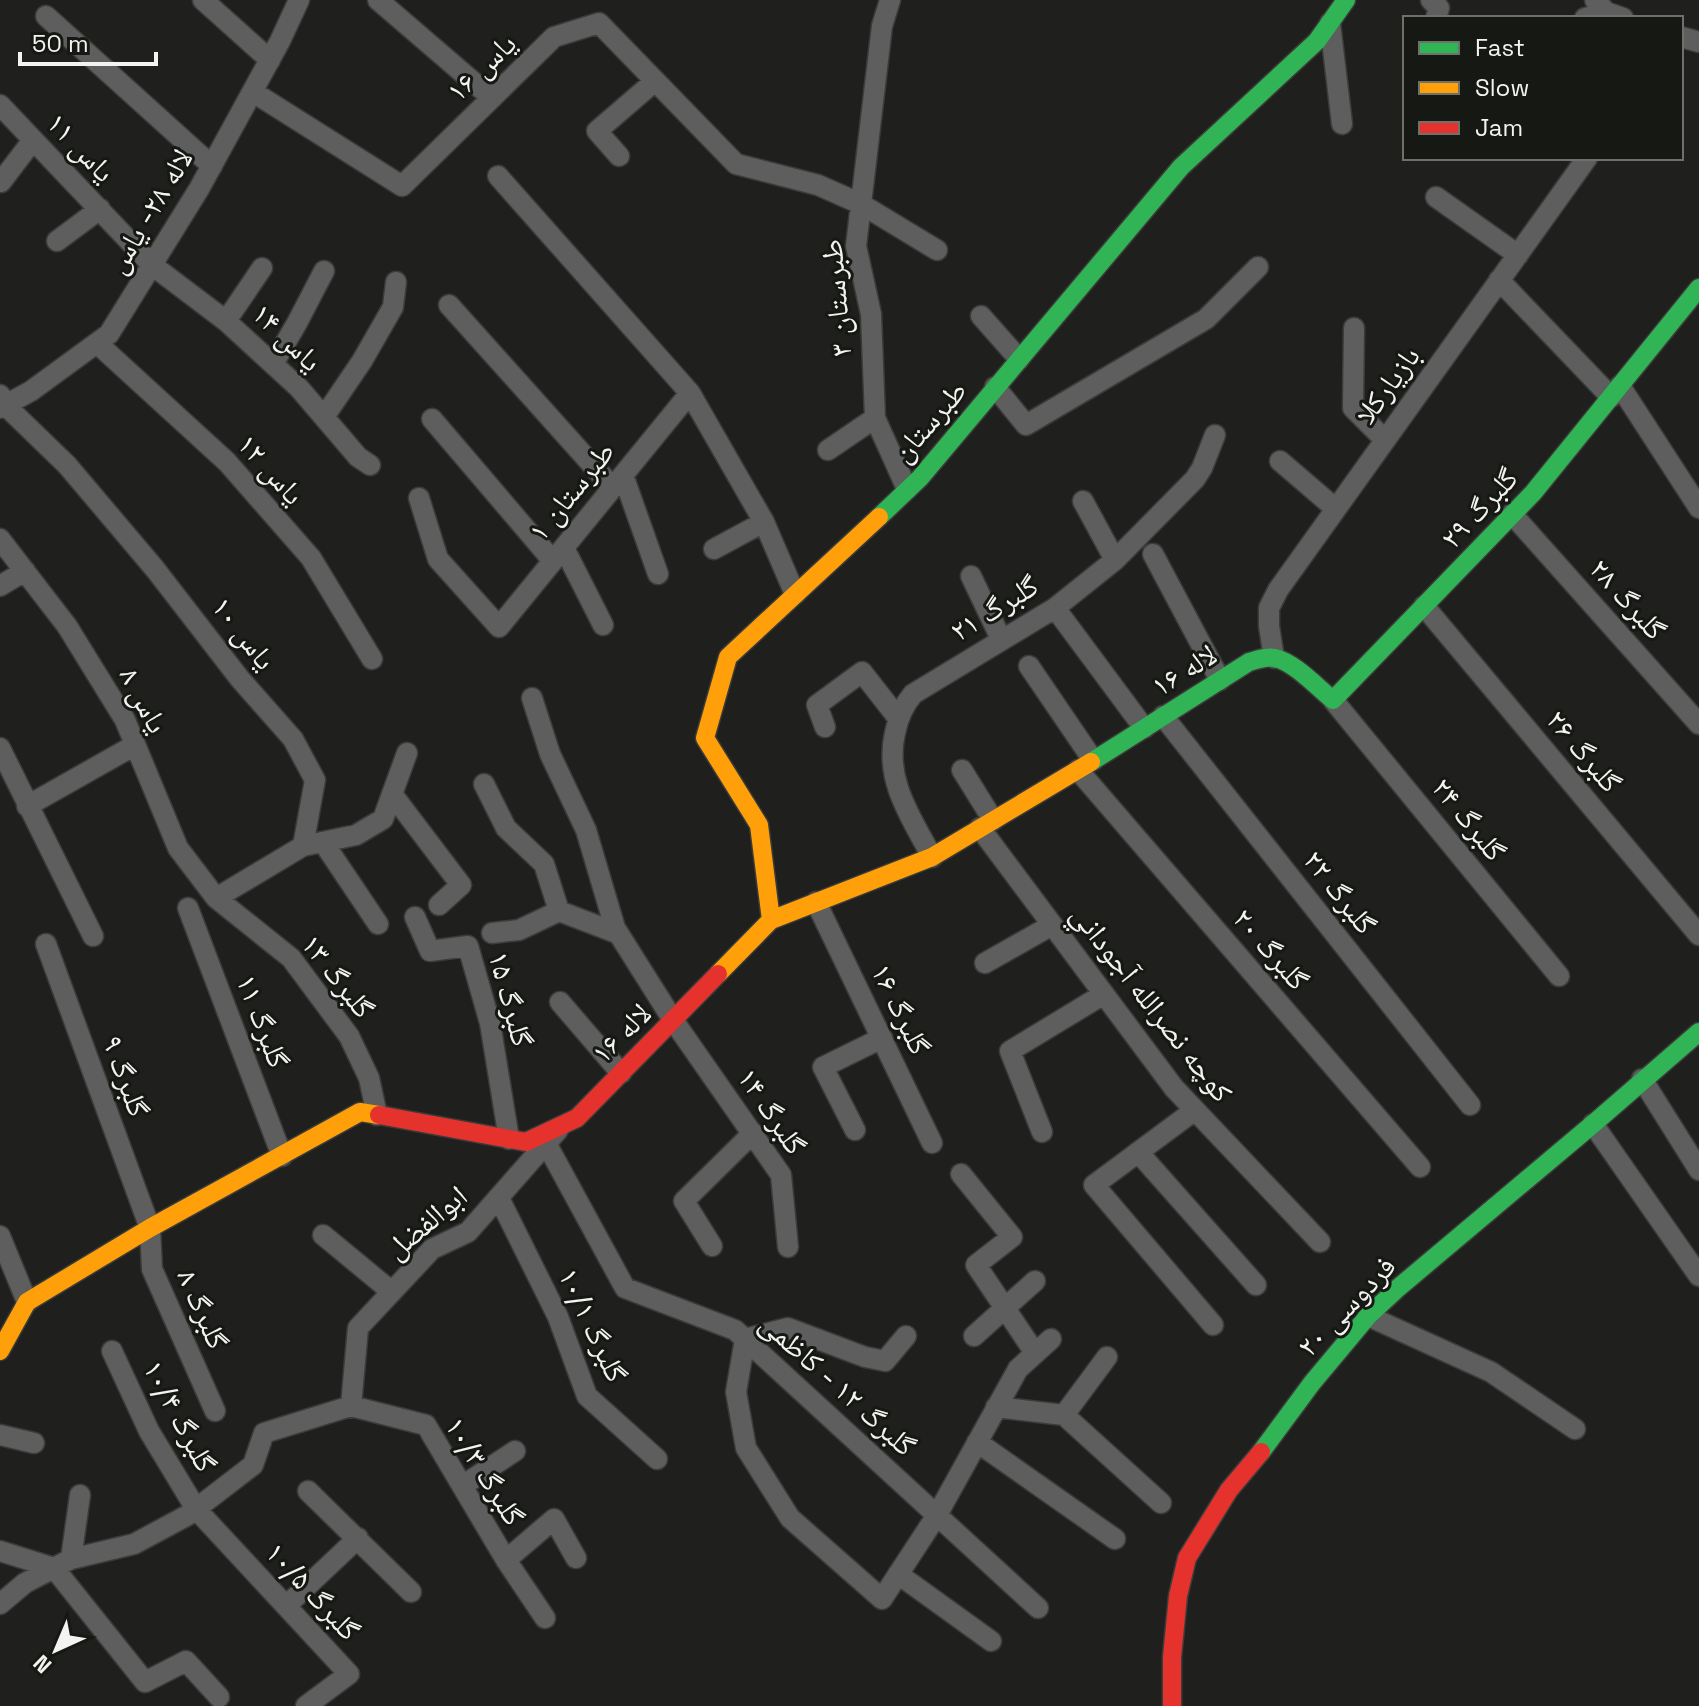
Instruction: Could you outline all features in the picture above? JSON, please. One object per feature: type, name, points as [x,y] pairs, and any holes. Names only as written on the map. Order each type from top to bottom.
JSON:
[{"type":"street","points":[[203,0],[270,60]]},
{"type":"street","name":"لاله ۲۸- یاس","points":[[2,403],[31,391],[109,334],[212,166],[299,0]]},
{"type":"street","points":[[378,0],[492,98]]},
{"type":"street","name":"طبرستان ۳","points":[[890,0],[882,26],[856,246],[871,314],[875,418],[907,489]]},
{"type":"street","name":"طبرستان","points":[[771,920],[759,825],[705,738],[728,657],[920,478],[1181,167],[1317,41],[1346,0]]},
{"type":"street","points":[[46,16],[212,166]]},
{"type":"street","name":"یاس ۱۶","points":[[253,92],[402,186],[554,37],[599,23],[736,164],[818,185],[861,204]]},
{"type":"street","points":[[1330,23],[1342,124]]},
{"type":"street","points":[[619,156],[597,131],[655,81]]},
{"type":"street","name":"یاس ۱۱","points":[[0,105],[152,265]]},
{"type":"street","points":[[1,182],[33,140]]},
{"type":"street","name":"بازیارکلا","points":[[1274,658],[1269,608],[1278,590],[1586,160]]},
{"type":"street","points":[[498,176],[690,393],[764,522],[795,594]]},
{"type":"street","points":[[1436,197],[1518,255]]},
{"type":"street","points":[[861,204],[937,250]]},
{"type":"street","points":[[57,241],[100,209]]},
{"type":"street","name":"یاس ۱۴","points":[[152,265],[226,321],[273,364],[299,388],[358,457],[370,465]]},
{"type":"street","points":[[995,387],[1026,425],[1206,319],[1258,267]]},
{"type":"street","points":[[226,321],[262,268]]},
{"type":"street","points":[[273,364],[324,271]]},
{"type":"street","points":[[1499,280],[1616,391],[1699,508]]},
{"type":"street","points":[[324,417],[362,361],[393,307],[396,282]]},
{"type":"street","name":"گلبرگ ۲۹","points":[[1333,700],[1533,493],[1699,288]]},
{"type":"street","points":[[449,305],[618,482],[658,574]]},
{"type":"street","points":[[981,316],[1019,359]]},
{"type":"street","points":[[1354,328],[1353,408],[1385,440]]},
{"type":"street","name":"یاس ۱۲","points":[[98,344],[227,462],[301,546],[372,659]]},
{"type":"street","name":"طبرستان ۱","points":[[419,498],[438,559],[499,627],[690,393]]},
{"type":"street","name":"یاس ۱۰","points":[[2,403],[77,477],[155,569],[240,679],[293,739],[315,780],[313,844]]},
{"type":"street","points":[[828,450],[875,418]]},
{"type":"street","points":[[432,419],[558,555],[603,625]]},
{"type":"street","name":"گلبرگ ۲۱","points":[[898,718],[913,694],[1055,608],[1115,560],[1195,479],[1215,435]]},
{"type":"street","points":[[1280,461],[1336,509]]},
{"type":"street","points":[[1083,501],[1115,560]]},
{"type":"street","name":"گلبرگ ۲۸","points":[[1512,514],[1699,724]]},
{"type":"street","points":[[714,549],[764,522]]},
{"type":"street","name":"یاس ۸","points":[[0,539],[67,626],[125,720],[178,848],[216,898]]},
{"type":"street","points":[[1153,554],[1220,680]]},
{"type":"street","points":[[0,586],[25,571]]},
{"type":"street","points":[[971,576],[1001,639]]},
{"type":"street","name":"گلبرگ ۲۶","points":[[1424,606],[1699,935]]},
{"type":"street","points":[[1055,608],[1144,728]]},
{"type":"street","points":[[1274,658],[1333,700]]},
{"type":"street","name":"لاله ۱۶","points":[[27,1302],[150,1228],[360,1112],[526,1142],[577,1118],[771,920],[932,857],[1249,662],[1274,658]]},
{"type":"street","name":"گلبرگ ۲۰","points":[[1029,666],[1085,765],[1420,1167]]},
{"type":"street","points":[[825,727],[817,705],[862,672],[898,718],[892,745],[893,773],[897,789],[932,857]]},
{"type":"street","name":"گلبرگ ۱۴","points":[[532,698],[550,754],[586,830],[615,928],[673,1020],[781,1175],[788,1247]]},
{"type":"street","name":"گلبرگ ۲۴","points":[[1333,700],[1559,976]]},
{"type":"street","name":"گلبرگ ۲۲","points":[[1163,716],[1470,1105]]},
{"type":"street","points":[[27,806],[135,745]]},
{"type":"street","points":[[0,748],[93,936]]},
{"type":"street","points":[[216,898],[313,844],[356,835],[383,819],[407,753]]},
{"type":"street","name":"كوچه نصرالله آجوداني","points":[[962,770],[986,824],[1052,925],[1174,1088],[1320,1242]]},
{"type":"street","points":[[484,784],[506,828],[544,864],[559,911]]},
{"type":"street","points":[[392,794],[461,885],[439,905]]},
{"type":"street","points":[[313,844],[378,924]]},
{"type":"street","name":"گلبرگ ۱۳","points":[[216,898],[291,958],[349,1036],[369,1078],[377,1115]]},
{"type":"street","name":"گلبرگ ۱۶","points":[[816,902],[932,1143]]},
{"type":"street","name":"گلبرگ ۱۱","points":[[188,908],[282,1156]]},
{"type":"street","points":[[492,933],[519,930],[559,911],[619,934]]},
{"type":"street","name":"گلبرگ ۱۵","points":[[415,917],[430,951],[468,946],[490,1023],[509,1139]]},
{"type":"street","points":[[985,963],[1052,925]]},
{"type":"street","name":"گلبرگ ۹","points":[[46,944],[150,1228]]},
{"type":"street","points":[[1042,1132],[1010,1051],[1104,994]]},
{"type":"street","points":[[560,1002],[621,1073]]},
{"type":"street","name":"فردوسی ۲۰","points":[[1172,1706],[1172,1657],[1178,1596],[1187,1558],[1229,1490],[1312,1383],[1368,1316],[1699,1032]]},
{"type":"street","points":[[855,1130],[823,1067],[882,1038]]},
{"type":"street","points":[[1642,1079],[1699,1170]]},
{"type":"street","points":[[1195,1110],[1094,1185],[1213,1325]]},
{"type":"street","points":[[1593,1124],[1699,1276]]},
{"type":"street","name":"ابوالفضل","points":[[351,1406],[358,1328],[432,1249],[468,1232],[562,1125]]},
{"type":"street","points":[[712,1246],[684,1201],[753,1133]]},
{"type":"street","name":"گلبرگ ۱۲ - کاظمی","points":[[546,1143],[625,1288],[735,1330],[1038,1608]]},
{"type":"street","points":[[1138,1152],[1256,1285]]},
{"type":"street","points":[[906,1336],[885,1361],[865,1357],[788,1328],[745,1339],[736,1392],[746,1448],[790,1518],[882,1599],[937,1515],[1018,1369],[1043,1346],[1004,1307],[976,1265],[1012,1237],[961,1174]]},
{"type":"street","name":"گلبرگ ۱۰/۱","points":[[499,1198],[558,1317],[587,1396],[657,1459]]},
{"type":"street","name":"گلبرگ ۸","points":[[150,1228],[152,1269],[215,1411]]},
{"type":"street","points":[[323,1235],[392,1292]]},
{"type":"street","points":[[0,1236],[27,1302],[0,1351]]},
{"type":"street","points":[[974,1336],[1035,1281]]},
{"type":"street","points":[[1368,1316],[1491,1372],[1575,1429]]},
{"type":"street","name":"گلبرگ ۱۰/۴","points":[[112,1351],[149,1431],[196,1509]]},
{"type":"street","points":[[1064,1415],[1107,1357]]},
{"type":"street","points":[[0,1604],[25,1583],[62,1563],[134,1544],[196,1509],[253,1465],[264,1433],[351,1406]]},
{"type":"street","name":"گلبرگ ۱۰/۳","points":[[351,1406],[426,1425],[506,1560],[554,1519],[576,1558]]},
{"type":"street","points":[[996,1407],[1064,1415],[1161,1503]]},
{"type":"street","points":[[0,1435],[34,1443]]},
{"type":"street","points":[[977,1442],[1115,1539]]},
{"type":"street","points":[[462,1486],[515,1451]]},
{"type":"street","points":[[308,1491],[411,1592]]},
{"type":"street","points":[[62,1563],[80,1495]]},
{"type":"street","name":"گلبرگ ۱۰/۵","points":[[196,1509],[349,1674],[306,1706]]},
{"type":"street","points":[[286,1606],[358,1538]]},
{"type":"street","points":[[0,1551],[62,1563],[145,1682],[186,1661],[219,1697]]},
{"type":"street","points":[[506,1560],[545,1618]]},
{"type":"street","points":[[898,1574],[991,1641]]},
{"type":"traffic: fast","points":[[879,517],[920,478],[1181,167],[1317,41],[1346,0]]},
{"type":"traffic: fast","points":[[1091,762],[1258,659],[1282,660],[1333,700],[1533,493],[1699,288]]},
{"type":"traffic: fast","points":[[1261,1452],[1312,1383],[1368,1316],[1699,1032]]},
{"type":"traffic: slow","points":[[771,920],[759,825],[705,738],[728,657],[879,517]]},
{"type":"traffic: slow","points":[[718,974],[771,920],[932,857],[1091,762]]},
{"type":"traffic: slow","points":[[0,1351],[27,1302],[150,1228],[360,1112],[379,1115]]},
{"type":"traffic: jam","points":[[379,1115],[526,1142],[577,1118],[718,974]]},
{"type":"traffic: jam","points":[[1172,1706],[1172,1657],[1178,1596],[1187,1558],[1229,1490],[1261,1452]]}]
